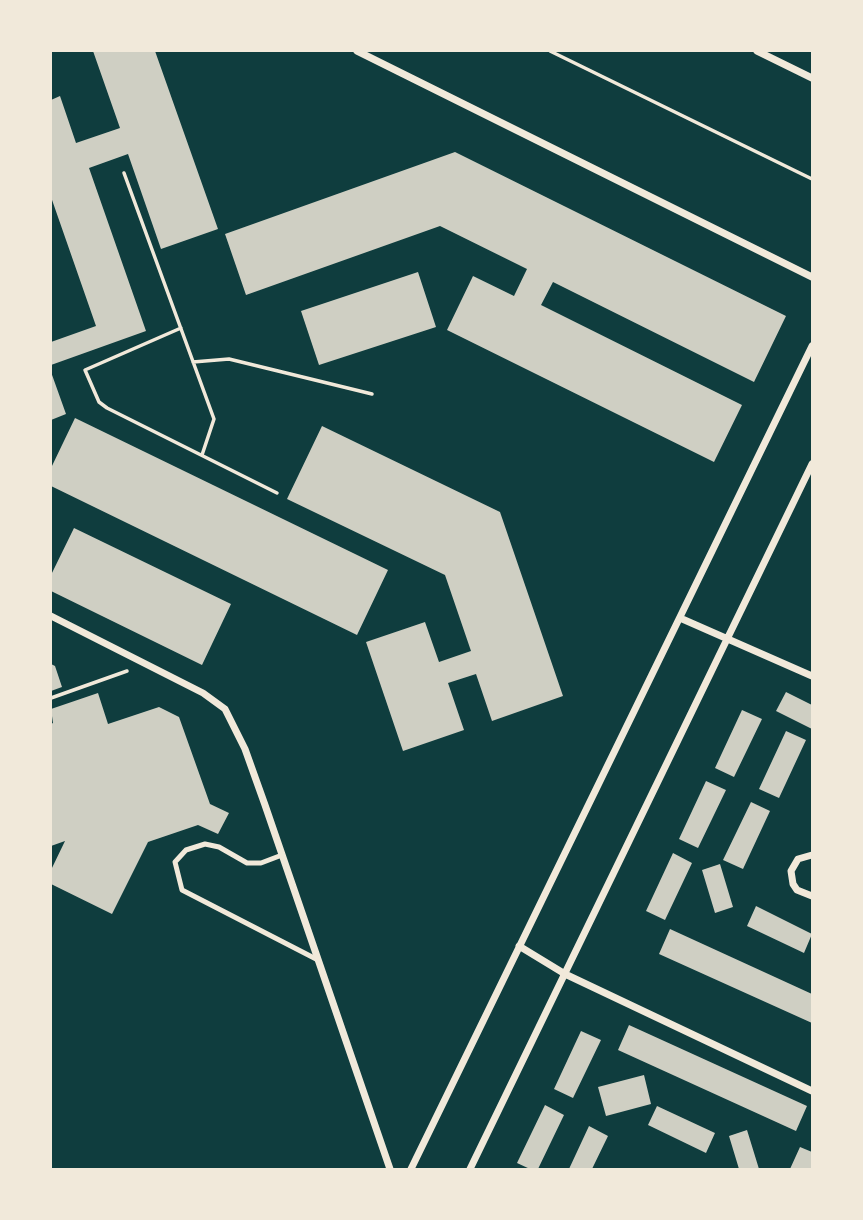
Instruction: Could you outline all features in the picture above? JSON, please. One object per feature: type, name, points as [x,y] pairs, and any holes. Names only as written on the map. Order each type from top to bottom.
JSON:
[{"type":"street","points":[[357,51],[812,277]]},
{"type":"street","points":[[757,51],[812,78]]},
{"type":"street","points":[[411,1169],[812,346]]},
{"type":"street","points":[[470,1169],[812,464]]},
{"type":"street","points":[[51,615],[203,693],[225,709],[245,749],[390,1169]]},
{"type":"street","points":[[680,618],[812,676]]},
{"type":"street","points":[[812,852],[798,859],[791,871],[791,878],[797,890],[812,895]]},
{"type":"street","points":[[519,946],[565,974],[812,1091]]},
{"type":"lane","points":[[282,855],[261,863],[247,863],[219,847],[205,844],[186,850],[175,862],[182,890],[318,960]]},
{"type":"path","points":[[550,51],[812,178]]},
{"type":"path","points":[[124,173],[214,419],[202,455]]},
{"type":"path","points":[[181,328],[85,370],[99,402],[277,493]]},
{"type":"path","points":[[193,362],[229,359],[372,394]]},
{"type":"path","points":[[51,698],[146,664]]},
{"type":"building","points":[[93,51],[155,51],[218,229],[161,249],[128,154],[89,168],[146,331],[51,365],[51,342],[96,326],[51,197],[51,100],[60,96],[76,143],[120,128]]},
{"type":"building","points":[[455,152],[786,316],[754,382],[553,282],[541,305],[742,405],[714,462],[447,330],[473,276],[514,296],[527,269],[440,226],[246,295],[225,234]]},
{"type":"building","points":[[418,272],[436,327],[319,365],[301,311]]},
{"type":"building","points":[[51,372],[66,414],[51,420]]},
{"type":"building","points":[[75,418],[388,570],[357,635],[51,486],[51,468]]},
{"type":"building","points":[[322,426],[500,512],[563,696],[492,721],[476,674],[448,683],[464,730],[403,751],[366,642],[425,622],[439,662],[471,651],[445,575],[287,499]]},
{"type":"building","points":[[74,528],[231,604],[202,665],[51,591],[51,575]]},
{"type":"building","points":[[51,664],[55,666],[62,687],[51,691]]},
{"type":"building","points":[[786,692],[812,705],[812,729],[776,711]]},
{"type":"building","points":[[98,693],[108,724],[159,707],[179,717],[210,804],[229,813],[218,834],[198,825],[148,842],[112,914],[51,884],[51,870],[65,841],[51,846],[51,709]]},
{"type":"building","points":[[742,710],[762,719],[734,777],[715,768]]},
{"type":"building","points":[[786,731],[806,740],[779,798],[759,789]]},
{"type":"building","points":[[706,781],[726,790],[698,848],[679,839]]},
{"type":"building","points":[[751,802],[770,811],[743,869],[723,860]]},
{"type":"building","points":[[673,853],[692,863],[665,920],[646,911]]},
{"type":"building","points":[[720,864],[733,907],[715,913],[702,870]]},
{"type":"building","points":[[756,906],[812,934],[804,953],[747,926]]},
{"type":"building","points":[[670,929],[812,994],[812,1023],[659,954]]},
{"type":"building","points":[[629,1025],[807,1106],[796,1131],[618,1050]]},
{"type":"building","points":[[581,1031],[601,1040],[573,1098],[554,1089]]},
{"type":"building","points":[[644,1075],[651,1104],[606,1116],[598,1087]]},
{"type":"building","points":[[545,1105],[564,1115],[538,1169],[530,1169],[517,1163]]},
{"type":"building","points":[[657,1106],[715,1133],[706,1153],[648,1125]]},
{"type":"building","points":[[589,1126],[608,1136],[592,1169],[569,1169]]},
{"type":"building","points":[[747,1130],[759,1169],[739,1169],[729,1136]]},
{"type":"building","points":[[800,1147],[812,1152],[812,1169],[790,1169]]}]
